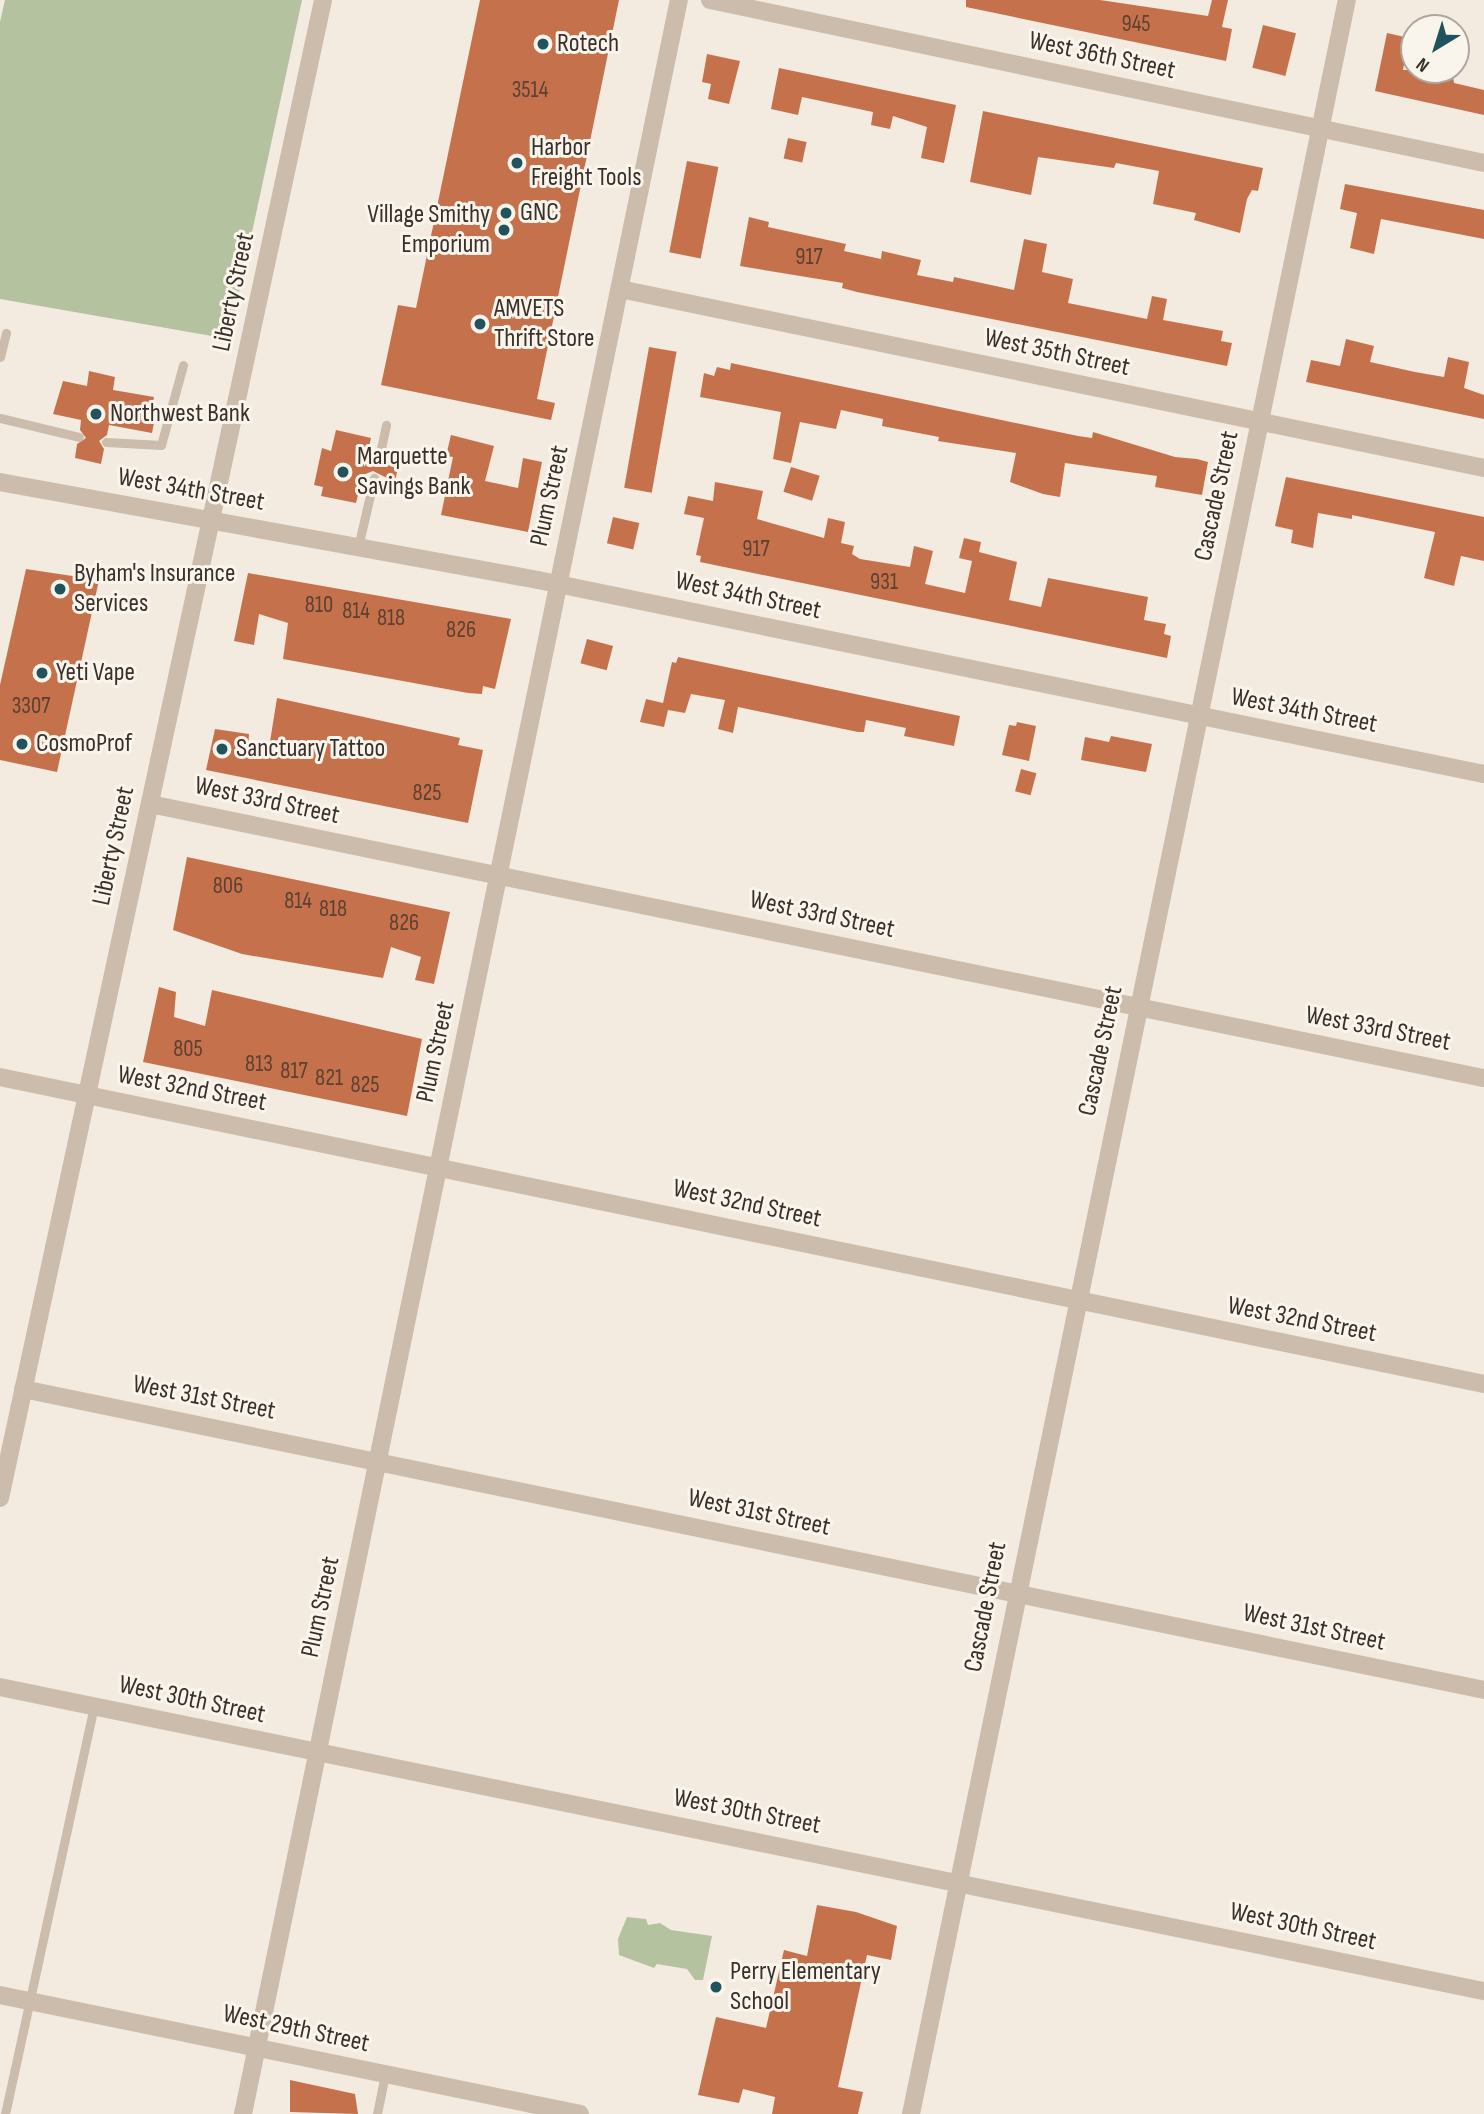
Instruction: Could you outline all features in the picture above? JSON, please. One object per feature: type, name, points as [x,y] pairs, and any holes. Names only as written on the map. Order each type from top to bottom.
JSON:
[{"type":"street","name":"Liberty Street","points":[[0,1498],[323,0]]},
{"type":"street","name":"Plum Street","points":[[243,2114],[679,0]]},
{"type":"street","name":"West 36th Street","points":[[710,0],[1484,163]]},
{"type":"street","name":"Cascade Street","points":[[911,2114],[1015,1593],[1347,0]]},
{"type":"street","name":"West 35th Street","points":[[620,289],[1484,468]]},
{"type":"street","name":"West 34th Street","points":[[0,482],[559,584],[1484,774]]},
{"type":"street","name":"West 33rd Street","points":[[150,804],[1484,1077]]},
{"type":"street","name":"West 32nd Street","points":[[0,1077],[1484,1384]]},
{"type":"street","name":"West 31st Street","points":[[23,1389],[1484,1690]]},
{"type":"street","name":"West 30th Street","points":[[0,1686],[318,1754],[1484,1991]]},
{"type":"street","name":"West 29th Street","points":[[0,1995],[580,2114]]},
{"type":"lane","points":[[0,357],[6,333]]},
{"type":"lane","points":[[106,442],[161,445],[183,365]]},
{"type":"lane","points":[[0,418],[79,437]]},
{"type":"lane","points":[[379,458],[386,425]]},
{"type":"lane","points":[[358,547],[374,478]]},
{"type":"lane","points":[[5,2114],[94,1706]]},
{"type":"lane","points":[[377,2114],[385,2074]]},
{"type":"green space","points":[[5,0],[302,0],[229,339],[0,299],[0,22]]},
{"type":"green space","points":[[627,1917],[646,1919],[648,1925],[660,1923],[671,1930],[712,1936],[703,1980],[695,1980],[687,1969],[657,1964],[654,1968],[619,1955],[618,1939]]},
{"type":"building","points":[[480,0],[619,0],[537,399],[555,403],[551,420],[381,385],[398,305],[416,308]]},
{"type":"building","points":[[966,0],[1100,0],[1208,16],[1212,0],[1228,0],[1222,27],[1232,29],[1226,61],[966,7]]},
{"type":"building","points":[[1263,25],[1296,33],[1285,76],[1252,68]]},
{"type":"building","points":[[1387,33],[1400,36],[1400,84],[1458,84],[1484,90],[1484,115],[1375,91]]},
{"type":"building","points":[[707,54],[740,61],[729,104],[708,99],[711,84],[702,82]]},
{"type":"building","points":[[779,68],[956,105],[944,163],[921,158],[927,127],[893,116],[890,129],[871,125],[873,112],[802,97],[798,115],[771,109]]},
{"type":"building","points":[[983,111],[1263,168],[1258,191],[1252,190],[1247,199],[1240,233],[1194,220],[1196,213],[1153,204],[1159,171],[1116,163],[1114,168],[1038,157],[1031,195],[970,182]]},
{"type":"building","points":[[788,138],[807,142],[802,162],[784,159]]},
{"type":"building","points":[[687,161],[718,167],[701,258],[669,252]]},
{"type":"building","points":[[1345,184],[1484,210],[1484,239],[1381,219],[1374,254],[1350,248],[1357,213],[1340,209]]},
{"type":"building","points":[[749,217],[769,222],[768,227],[846,244],[844,251],[881,259],[882,251],[921,260],[917,275],[953,282],[954,277],[1014,290],[1024,239],[1047,244],[1042,272],[1073,279],[1068,303],[1147,319],[1152,296],[1167,299],[1163,320],[1223,331],[1221,341],[1232,343],[1227,366],[857,292],[842,288],[843,283],[740,266]]},
{"type":"building","points":[[1346,339],[1374,346],[1370,362],[1415,372],[1444,377],[1448,357],[1469,362],[1464,388],[1484,395],[1484,419],[1306,382],[1311,360],[1340,366]]},
{"type":"building","points":[[649,347],[677,352],[652,493],[624,488]]},
{"type":"building","points":[[731,363],[1078,436],[1092,438],[1093,432],[1175,457],[1208,462],[1202,495],[1155,487],[1157,476],[1065,463],[1060,497],[1043,494],[1010,482],[1016,453],[938,441],[939,437],[882,426],[883,419],[841,410],[836,429],[800,422],[791,463],[773,459],[781,412],[700,397],[704,373],[714,376],[717,367],[730,370]]},
{"type":"building","points":[[89,371],[115,377],[113,390],[154,397],[152,407],[157,408],[152,433],[109,425],[107,435],[99,441],[104,449],[101,464],[75,458],[77,444],[86,438],[80,430],[81,420],[53,414],[63,381],[87,386]]},
{"type":"building","points":[[336,430],[371,438],[367,456],[375,464],[399,462],[395,482],[373,471],[363,475],[356,503],[321,496],[323,487],[314,485],[322,448],[331,451]]},
{"type":"building","points":[[451,435],[494,446],[485,481],[518,488],[523,458],[542,462],[528,532],[441,515],[453,457],[446,456]]},
{"type":"building","points":[[791,467],[820,476],[812,501],[783,492]]},
{"type":"building","points":[[1286,477],[1484,517],[1484,561],[1461,556],[1454,586],[1424,578],[1435,532],[1352,515],[1352,519],[1318,513],[1313,548],[1291,543],[1293,530],[1275,526]]},
{"type":"building","points":[[715,482],[763,491],[757,519],[824,538],[828,518],[845,522],[841,543],[854,546],[852,554],[860,559],[910,567],[914,546],[933,551],[925,584],[965,593],[972,561],[959,558],[964,538],[981,542],[979,552],[1017,562],[1009,600],[1041,607],[1048,578],[1148,597],[1144,620],[1166,624],[1164,634],[1171,636],[1167,658],[700,562],[701,556],[696,555],[704,518],[684,514],[688,496],[713,501]]},
{"type":"building","points":[[613,517],[639,523],[633,549],[607,543]]},
{"type":"building","points":[[26,569],[99,580],[57,772],[0,760],[0,685]]},
{"type":"building","points":[[248,573],[511,619],[495,689],[483,686],[482,694],[468,693],[283,659],[288,623],[259,614],[254,645],[234,641]]},
{"type":"building","points":[[587,639],[613,646],[607,670],[581,663]]},
{"type":"building","points":[[678,657],[960,716],[954,746],[904,736],[906,728],[866,720],[864,732],[858,732],[738,707],[733,733],[718,729],[725,700],[691,694],[685,713],[668,710],[664,727],[640,722],[646,699],[663,703],[672,662],[676,663]]},
{"type":"building","points":[[277,698],[460,738],[458,745],[483,750],[468,823],[206,770],[215,729],[249,734],[248,752],[268,754]]},
{"type":"building","points":[[1017,722],[1036,726],[1029,761],[1002,755],[1009,725],[1016,726]]},
{"type":"building","points":[[1111,736],[1152,744],[1146,772],[1081,760],[1085,737],[1109,742]]},
{"type":"building","points":[[1021,769],[1036,773],[1031,795],[1015,791]]},
{"type":"building","points":[[187,857],[450,912],[434,984],[415,980],[421,957],[391,947],[383,978],[242,954],[173,930]]},
{"type":"building","points":[[159,987],[176,992],[174,1017],[205,1026],[212,990],[422,1039],[407,1116],[143,1062]]},
{"type":"building","points":[[817,1905],[856,1912],[897,1926],[891,1960],[867,1955],[838,2087],[863,2092],[858,2114],[772,2114],[775,2097],[743,2089],[739,2103],[698,2095],[716,2017],[766,2028],[784,1950],[807,1956]]},
{"type":"building","points":[[290,2080],[355,2094],[358,2114],[290,2112]]},
{"type":"place","name":"Rotech","points":[[543,44]]},
{"type":"place","name":"Harbor Freight Tools","points":[[517,163]]},
{"type":"place","name":"GNC","points":[[506,213]]},
{"type":"place","name":"Village Smithy Emporium","points":[[504,230]]},
{"type":"place","name":"AMVETS Thrift Store","points":[[480,324]]},
{"type":"place","name":"Northwest Bank","points":[[96,414]]},
{"type":"place","name":"Marquette Savings Bank","points":[[343,472]]},
{"type":"place","name":"Byham's Insurance Services","points":[[60,589]]},
{"type":"place","name":"Yeti Vape","points":[[42,673]]},
{"type":"place","name":"CosmoProf","points":[[22,744]]},
{"type":"place","name":"Sanctuary Tattoo","points":[[222,749]]},
{"type":"place","name":"Perry Elementary School","points":[[716,1987]]}]
